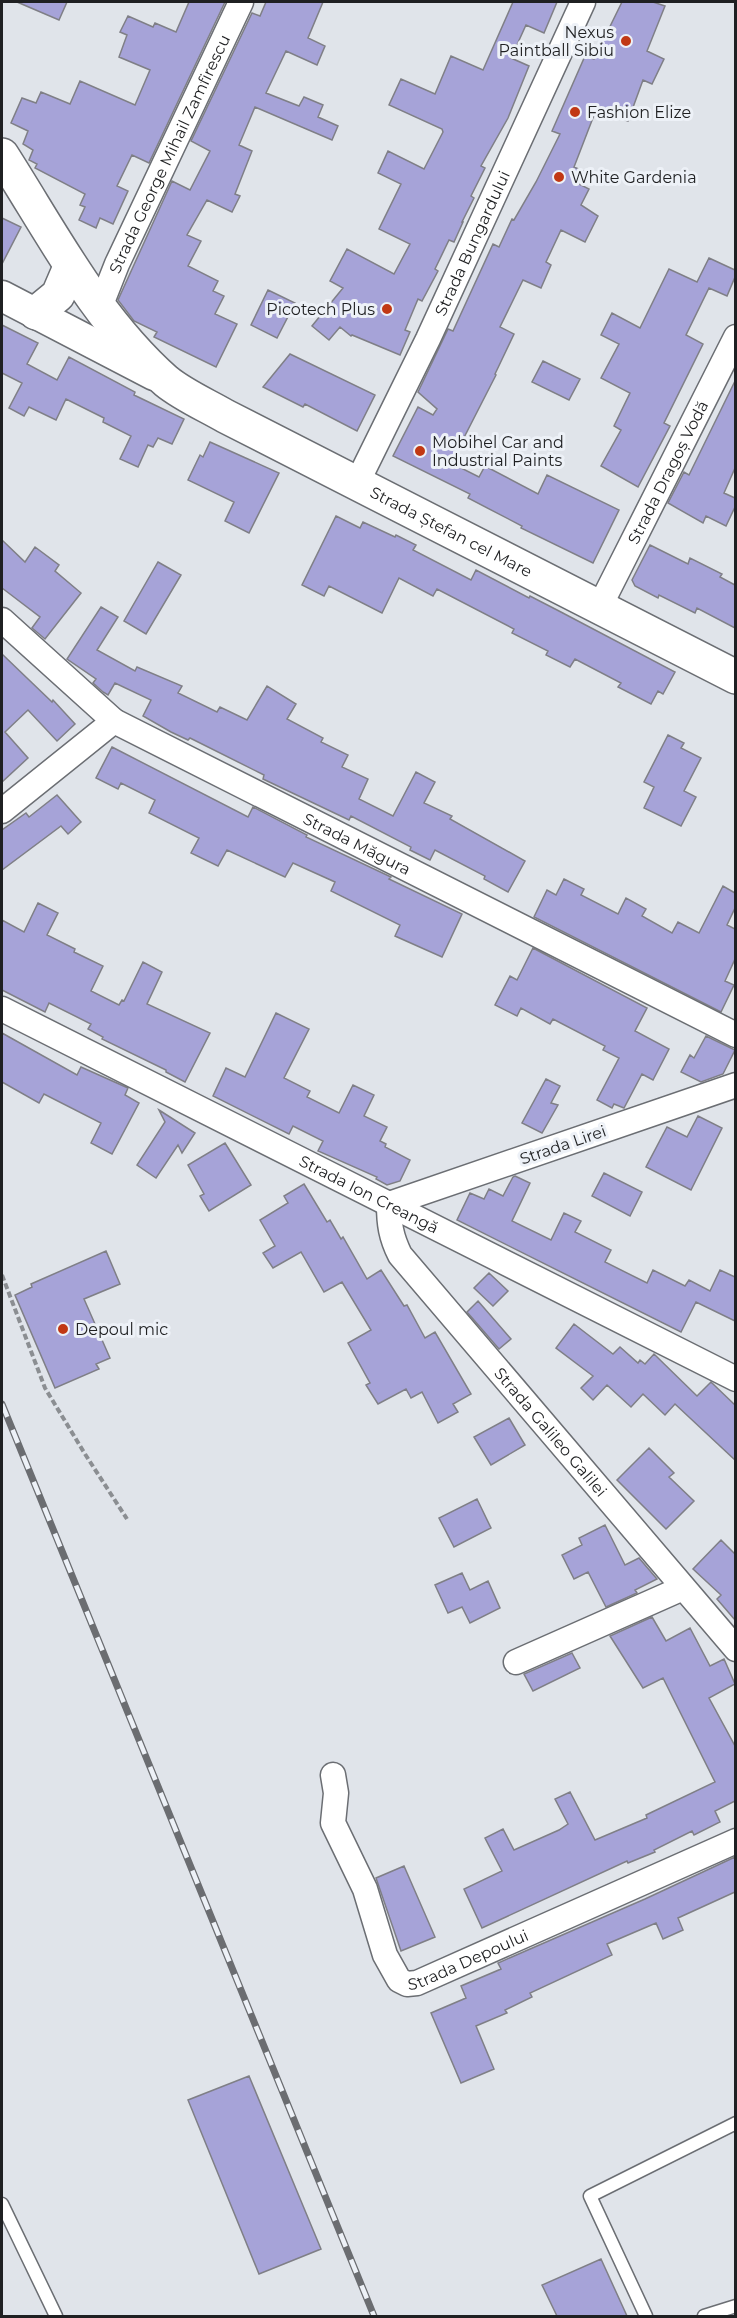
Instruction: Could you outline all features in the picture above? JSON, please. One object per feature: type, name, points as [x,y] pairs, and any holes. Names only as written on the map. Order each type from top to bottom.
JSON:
[{"type":"main road","name":"Strada Ștefan cel Mare","points":[[2,154],[70,267],[131,346],[168,382],[225,416],[735,677]]},
{"type":"main road","points":[[36,313],[58,295],[70,267]]},
{"type":"street","name":"Strada George Mihail Zamfirescu","points":[[100,307],[117,264],[241,2]]},
{"type":"street","name":"Strada Bungardului","points":[[357,483],[428,339],[583,2]]},
{"type":"street","name":"Strada Ștefan cel Mare","points":[[2,296],[168,382]]},
{"type":"street","name":"Strada Dragoș Vodă","points":[[600,606],[735,337]]},
{"type":"street","name":"Strada Măgura","points":[[2,620],[114,721],[735,1035]]},
{"type":"street","points":[[2,811],[114,721]]},
{"type":"street","name":"Strada Ion Creangă","points":[[2,1009],[735,1379]]},
{"type":"street","name":"Strada Lirei","points":[[389,1204],[735,1085]]},
{"type":"street","name":"Strada Galileo Galilei","points":[[389,1204],[389,1224],[400,1255],[735,1649]]},
{"type":"street","points":[[516,1662],[683,1588]]},
{"type":"street","name":"Strada Depoului","points":[[333,1775],[336,1793],[333,1823],[365,1889],[385,1955],[399,1980],[407,1984],[417,1983],[735,1841]]},
{"type":"lane","points":[[646,2316],[590,2196],[735,2123]]},
{"type":"lane","points":[[2,2204],[56,2316]]},
{"type":"lane","points":[[704,2316],[735,2306]]},
{"type":"path","points":[[2,1275],[45,1388],[127,1519]]},
{"type":"building","points":[[17,2],[67,2],[59,20]]},
{"type":"building","points":[[189,2],[225,2],[149,163],[132,155],[117,186],[128,191],[113,224],[100,218],[96,228],[79,220],[85,207],[80,205],[85,194],[35,168],[37,164],[29,160],[33,150],[23,144],[28,131],[11,123],[22,98],[36,103],[41,92],[70,104],[80,81],[135,105],[150,70],[119,57],[127,35],[120,32],[128,16],[153,27],[155,23],[176,32]]},
{"type":"building","points":[[266,2],[323,2],[308,38],[325,46],[317,65],[286,51],[266,93],[299,106],[304,97],[323,105],[318,117],[338,126],[332,140],[255,107],[239,145],[252,151],[235,194],[240,196],[232,212],[207,200],[187,235],[201,241],[188,266],[218,281],[213,291],[224,296],[215,314],[237,324],[216,367],[154,337],[157,332],[134,321],[118,300],[172,181],[190,190],[210,151],[191,141],[252,13],[260,16]]},
{"type":"building","points":[[513,2],[557,2],[544,33],[526,25],[511,58],[529,66],[508,118],[481,166],[485,168],[471,196],[474,198],[454,242],[449,240],[435,269],[438,271],[422,301],[418,299],[405,330],[410,332],[400,355],[351,336],[340,327],[329,340],[312,326],[343,288],[330,281],[347,249],[394,274],[410,244],[379,229],[401,184],[378,173],[388,151],[424,169],[443,132],[442,129],[389,105],[401,79],[435,94],[451,56],[483,70]]},
{"type":"building","points":[[622,2],[653,2],[665,6],[647,51],[664,59],[652,84],[643,80],[628,121],[596,110],[574,167],[583,171],[577,183],[589,189],[581,205],[598,216],[585,242],[561,230],[546,262],[551,265],[541,288],[523,280],[500,327],[514,334],[496,375],[451,463],[479,477],[485,466],[538,494],[547,475],[619,510],[593,563],[521,528],[522,526],[468,498],[470,494],[393,456],[418,407],[433,415],[437,409],[418,392],[448,329],[453,331],[493,244],[499,247],[512,219],[514,220],[536,182],[560,134],[552,131],[585,56],[594,59]]},
{"type":"building","points":[[2,218],[21,227],[2,264]]},
{"type":"building","points":[[709,258],[735,270],[735,277],[727,296],[709,288],[686,335],[703,344],[664,423],[670,426],[638,487],[601,466],[621,430],[614,426],[630,393],[601,378],[619,344],[601,335],[612,313],[640,328],[669,269],[697,282]]},
{"type":"building","points":[[268,290],[295,303],[277,338],[251,325]]},
{"type":"building","points":[[2,325],[38,343],[27,364],[57,380],[69,357],[135,392],[134,395],[184,419],[172,444],[158,438],[153,447],[148,445],[138,467],[120,459],[131,436],[103,422],[104,418],[66,399],[56,420],[29,407],[24,416],[9,408],[22,383],[2,373]]},
{"type":"building","points":[[290,354],[375,395],[357,431],[305,404],[303,407],[263,387]]},
{"type":"building","points":[[543,361],[580,379],[569,400],[532,382]]},
{"type":"building","points":[[735,381],[735,468],[724,493],[735,498],[735,507],[726,526],[706,516],[703,523],[668,503],[684,472],[689,475]]},
{"type":"building","points":[[210,442],[279,473],[249,533],[225,521],[234,502],[188,480],[200,455],[203,457]]},
{"type":"building","points":[[336,516],[360,528],[363,522],[395,537],[396,535],[416,545],[413,550],[471,580],[476,570],[675,672],[663,694],[658,691],[651,704],[618,687],[621,683],[575,659],[570,667],[546,655],[548,651],[512,633],[514,629],[437,589],[433,596],[399,578],[382,613],[329,586],[324,596],[302,585]]},
{"type":"building","points":[[2,540],[25,562],[35,547],[59,565],[55,571],[81,593],[45,639],[32,628],[40,617],[2,588]]},
{"type":"building","points":[[650,545],[688,564],[690,558],[722,574],[720,577],[735,585],[735,628],[697,608],[695,613],[635,586],[632,580]]},
{"type":"building","points":[[158,562],[181,575],[146,634],[124,621]]},
{"type":"building","points":[[101,607],[118,617],[97,650],[135,671],[137,667],[182,686],[178,693],[217,712],[220,707],[247,720],[267,686],[296,704],[287,719],[323,738],[321,742],[348,755],[342,767],[368,779],[359,799],[393,816],[416,772],[435,782],[424,803],[452,816],[450,819],[525,861],[508,892],[484,879],[485,876],[435,850],[430,860],[410,850],[411,847],[351,816],[349,820],[263,779],[264,775],[190,738],[188,740],[171,732],[143,716],[151,700],[115,683],[108,695],[103,692],[93,683],[96,679],[67,659]]},
{"type":"building","points":[[2,654],[52,702],[53,700],[75,724],[57,741],[28,710],[5,732],[28,758],[2,782]]},
{"type":"building","points":[[668,735],[684,743],[681,748],[701,758],[684,791],[696,797],[681,826],[644,808],[654,787],[644,782]]},
{"type":"building","points":[[112,747],[248,817],[253,807],[307,835],[306,837],[462,914],[442,957],[395,936],[400,925],[331,891],[335,882],[293,863],[285,877],[227,850],[218,866],[191,853],[199,838],[149,813],[155,800],[121,783],[118,789],[96,778]]},
{"type":"building","points":[[57,795],[81,822],[68,834],[61,826],[2,870],[2,830],[26,813],[29,817]]},
{"type":"building","points":[[564,879],[584,889],[581,895],[618,914],[626,898],[646,909],[642,916],[672,933],[678,922],[699,933],[723,886],[735,893],[735,908],[727,925],[735,929],[735,959],[725,981],[734,985],[721,1012],[534,917],[547,890],[556,895]]},
{"type":"building","points":[[38,903],[58,913],[47,935],[103,966],[91,991],[119,1005],[122,1000],[124,1001],[143,962],[162,972],[147,1004],[210,1033],[185,1082],[166,1070],[102,1039],[103,1037],[88,1029],[91,1024],[49,1003],[45,1012],[2,990],[2,920],[24,932]]},
{"type":"building","points":[[533,948],[647,1008],[635,1031],[669,1049],[653,1080],[642,1074],[624,1108],[614,1104],[612,1108],[597,1100],[619,1058],[603,1050],[605,1046],[553,1019],[550,1024],[521,1008],[517,1016],[495,1005],[510,976],[517,980]]},
{"type":"building","points":[[276,1013],[309,1029],[284,1078],[310,1091],[307,1097],[339,1113],[353,1085],[374,1095],[364,1116],[387,1127],[380,1141],[386,1144],[385,1147],[410,1160],[400,1181],[387,1185],[376,1179],[377,1177],[318,1151],[323,1141],[293,1126],[289,1134],[213,1096],[226,1068],[245,1077]]},
{"type":"building","points":[[2,1033],[77,1075],[81,1067],[128,1088],[125,1095],[139,1103],[112,1154],[91,1143],[101,1123],[44,1094],[39,1103],[2,1082]]},
{"type":"building","points":[[706,1036],[735,1050],[723,1074],[701,1082],[681,1072],[690,1055],[694,1058]]},
{"type":"building","points":[[546,1079],[560,1086],[551,1103],[558,1105],[542,1133],[522,1123]]},
{"type":"building","points":[[159,1110],[195,1133],[182,1153],[178,1145],[156,1178],[137,1165],[165,1122]]},
{"type":"building","points":[[698,1116],[722,1128],[691,1190],[646,1167],[667,1127],[687,1137]]},
{"type":"building","points":[[225,1143],[251,1185],[209,1211],[200,1196],[204,1194],[188,1165]]},
{"type":"building","points":[[604,1173],[642,1192],[630,1216],[592,1196]]},
{"type":"building","points":[[515,1176],[530,1183],[512,1221],[551,1240],[564,1213],[581,1221],[575,1232],[611,1250],[605,1262],[647,1283],[653,1270],[685,1286],[689,1280],[710,1291],[720,1270],[735,1277],[735,1321],[696,1302],[681,1332],[457,1220],[470,1193],[484,1199],[489,1189],[503,1196]]},
{"type":"building","points":[[304,1184],[327,1222],[330,1220],[341,1239],[343,1237],[367,1279],[381,1270],[404,1306],[407,1305],[425,1338],[435,1332],[471,1394],[453,1404],[458,1412],[438,1423],[422,1392],[411,1398],[406,1389],[378,1404],[366,1385],[370,1383],[348,1343],[371,1330],[342,1282],[324,1292],[301,1252],[273,1268],[263,1253],[275,1246],[260,1220],[288,1203],[284,1196]]},
{"type":"building","name":"Depoul mic","points":[[106,1251],[120,1284],[84,1299],[110,1358],[96,1364],[99,1369],[55,1388],[15,1295],[32,1287],[31,1284]]},
{"type":"building","points":[[489,1273],[508,1291],[493,1306],[474,1288]]},
{"type":"building","points":[[478,1301],[511,1339],[499,1349],[467,1312]]},
{"type":"building","points":[[574,1324],[613,1354],[620,1347],[638,1363],[640,1360],[645,1364],[654,1354],[697,1396],[711,1382],[735,1405],[735,1460],[675,1404],[665,1415],[643,1394],[631,1407],[607,1385],[593,1400],[581,1388],[593,1376],[556,1348]]},
{"type":"building","points":[[509,1418],[525,1445],[491,1465],[474,1437]]},
{"type":"building","points":[[649,1448],[674,1473],[669,1477],[694,1501],[666,1529],[617,1480]]},
{"type":"building","points":[[477,1499],[491,1528],[454,1547],[439,1518]]},
{"type":"building","points":[[605,1525],[625,1565],[639,1558],[657,1579],[635,1590],[637,1593],[606,1607],[588,1572],[574,1579],[562,1555],[582,1545],[579,1538]]},
{"type":"building","points":[[721,1540],[735,1554],[735,1620],[717,1599],[721,1595],[693,1569]]},
{"type":"building","points":[[462,1573],[470,1590],[488,1581],[500,1608],[470,1623],[462,1607],[448,1613],[435,1585]]},
{"type":"building","points":[[652,1617],[666,1641],[690,1628],[710,1666],[724,1659],[735,1684],[709,1698],[735,1746],[735,1801],[715,1811],[720,1822],[694,1835],[692,1831],[654,1850],[655,1852],[628,1863],[627,1861],[482,1928],[464,1889],[502,1871],[485,1838],[503,1829],[514,1850],[559,1830],[568,1824],[555,1799],[570,1792],[595,1840],[647,1818],[646,1815],[715,1782],[663,1678],[643,1688],[610,1636]]},
{"type":"building","points":[[572,1653],[580,1668],[533,1691],[524,1674]]},
{"type":"building","points":[[735,1857],[735,1892],[678,1918],[683,1930],[663,1939],[656,1923],[607,1944],[612,1955],[530,1993],[532,1997],[505,2010],[507,2013],[476,2026],[494,2069],[461,2083],[431,2013],[466,1998],[461,1986],[501,1969],[498,1963]]},
{"type":"building","points":[[404,1866],[435,1937],[401,1951],[376,1878]]},
{"type":"building","points":[[249,2076],[321,2249],[259,2274],[188,2100]]},
{"type":"building","points":[[601,2259],[627,2316],[557,2316],[542,2285]]},
{"type":"railway","points":[[2,1404],[374,2316]]},
{"type":"place","name":"Nexus Paintball Sibiu","points":[[626,41]]},
{"type":"place","name":"Fashion Elize","points":[[575,112]]},
{"type":"place","name":"White Gardenia","points":[[559,177]]},
{"type":"place","name":"Picotech Plus","points":[[387,309]]},
{"type":"place","name":"Mobihel Car and Industrial Paints","points":[[420,451]]},
{"type":"place","name":"Depoul mic","points":[[63,1329]]}]
